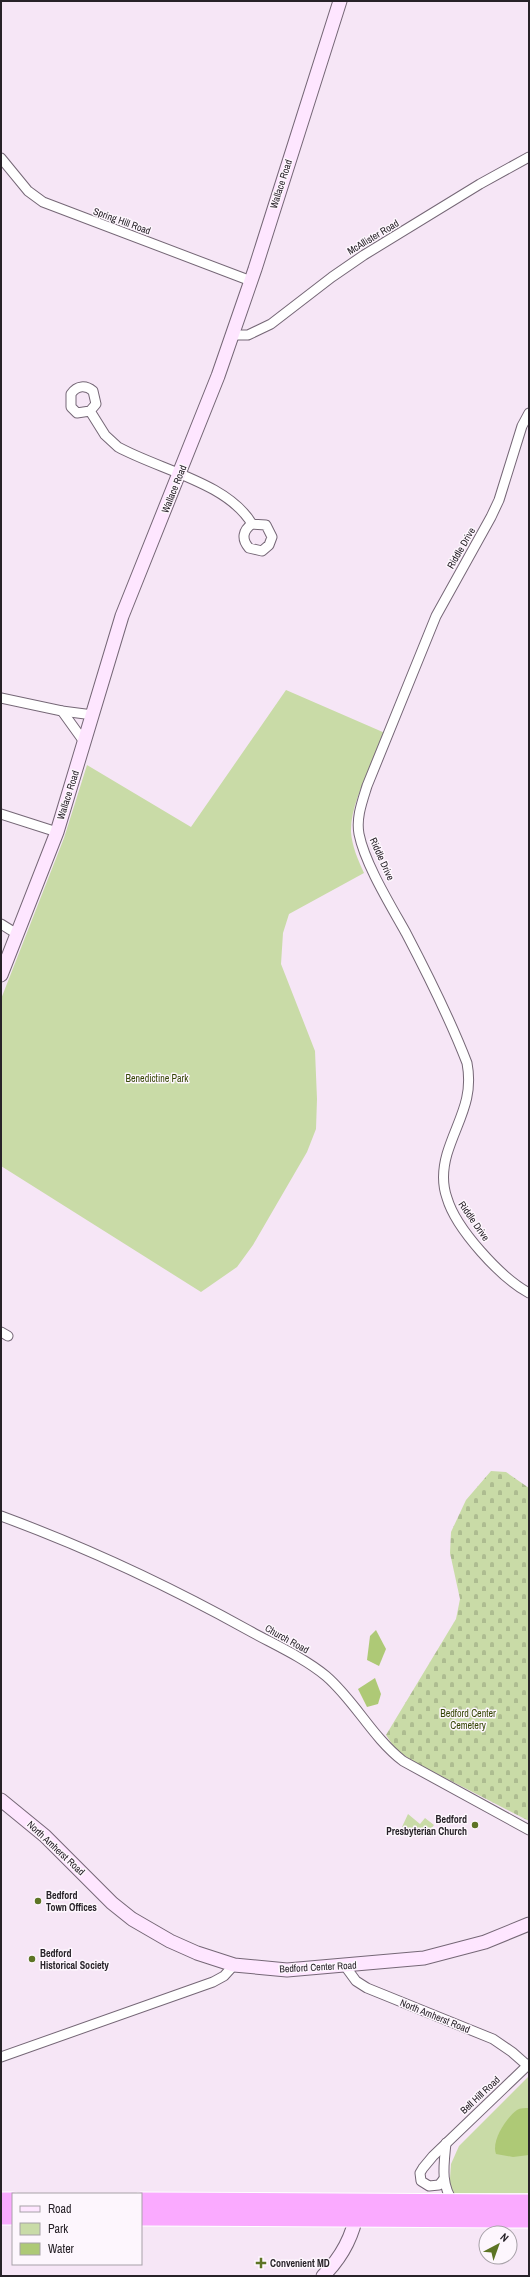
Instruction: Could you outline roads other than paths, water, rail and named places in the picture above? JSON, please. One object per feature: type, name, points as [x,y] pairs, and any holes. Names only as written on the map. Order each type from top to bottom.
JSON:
[{"type":"highway","points":[[1,2201],[12,2201]]},
{"type":"highway","points":[[142,2201],[529,2219]]},
{"type":"highway","points":[[142,2217],[357,2211],[455,2204],[529,2203]]},
{"type":"highway","points":[[1,2216],[12,2216]]},
{"type":"street","name":"Wallace Road","points":[[1,975],[57,832],[122,616],[180,475],[218,376],[251,281],[340,1]]},
{"type":"street","name":"McAllister Road","points":[[231,335],[248,335],[271,324],[332,277],[364,255],[480,184],[529,157]]},
{"type":"street","name":"Spring Hill Road","points":[[1,158],[28,191],[43,202],[251,281]]},
{"type":"street","points":[[90,411],[105,435],[118,447],[229,498],[243,510],[252,524]]},
{"type":"street","name":"Riddle Drive","points":[[529,413],[522,426],[499,500],[491,518],[432,625],[367,786],[361,805],[358,824],[361,843],[368,861],[410,942],[467,1064],[469,1083],[467,1102],[445,1163],[444,1181],[447,1200],[461,1224],[489,1261],[502,1275],[529,1293]]},
{"type":"street","points":[[1,698],[62,711],[92,715]]},
{"type":"street","points":[[62,711],[85,743]]},
{"type":"street","points":[[1,814],[57,832]]},
{"type":"street","points":[[1,924],[17,934]]},
{"type":"street","name":"Church Road","points":[[1,1516],[61,1538],[180,1592],[310,1665],[339,1689],[386,1747],[403,1761],[529,1830]]},
{"type":"street","name":"North Amherst Road","points":[[1,1800],[44,1836],[112,1903],[132,1919],[170,1941],[234,1964]]},
{"type":"street","name":"Bedford Center Road","points":[[234,1964],[287,1970],[346,1966],[440,1955],[485,1942],[529,1924]]},
{"type":"street","points":[[1,2057],[213,1982],[224,1976],[234,1964]]},
{"type":"street","name":"North Amherst Road","points":[[346,1966],[356,1981],[367,1988],[493,2039],[528,2065]]},
{"type":"street","name":"Bell Hill Road","points":[[443,2180],[440,2185],[429,2186],[421,2180],[420,2173],[446,2143],[528,2065]]},
{"type":"street","points":[[446,2143],[443,2180],[446,2190],[455,2204]]},
{"type":"street","points":[[323,2276],[346,2248],[351,2237],[357,2211]]},
{"type":"water","points":[[376,1630],[386,1649],[379,1666],[367,1660],[370,1636]]},
{"type":"water","points":[[375,1678],[381,1694],[378,1704],[367,1707],[358,1689]]},
{"type":"water","points":[[521,2108],[529,2108],[529,2155],[513,2157],[496,2154],[496,2143],[500,2130],[508,2118]]},
{"type":"place","name":"Bedford Presbyterian Church","points":[[475,1825]]},
{"type":"place","name":"Bedford Town Offices","points":[[38,1901]]},
{"type":"place","name":"Bedford Historical Society","points":[[32,1959]]},
{"type":"place","name":"Convenient MD","points":[[261,2263]]},
{"type":"park label","name":"Benedictine Park","points":[[157,1078]]},
{"type":"park label","name":"Bedford Center Cemetery","points":[[468,1718]]}]
